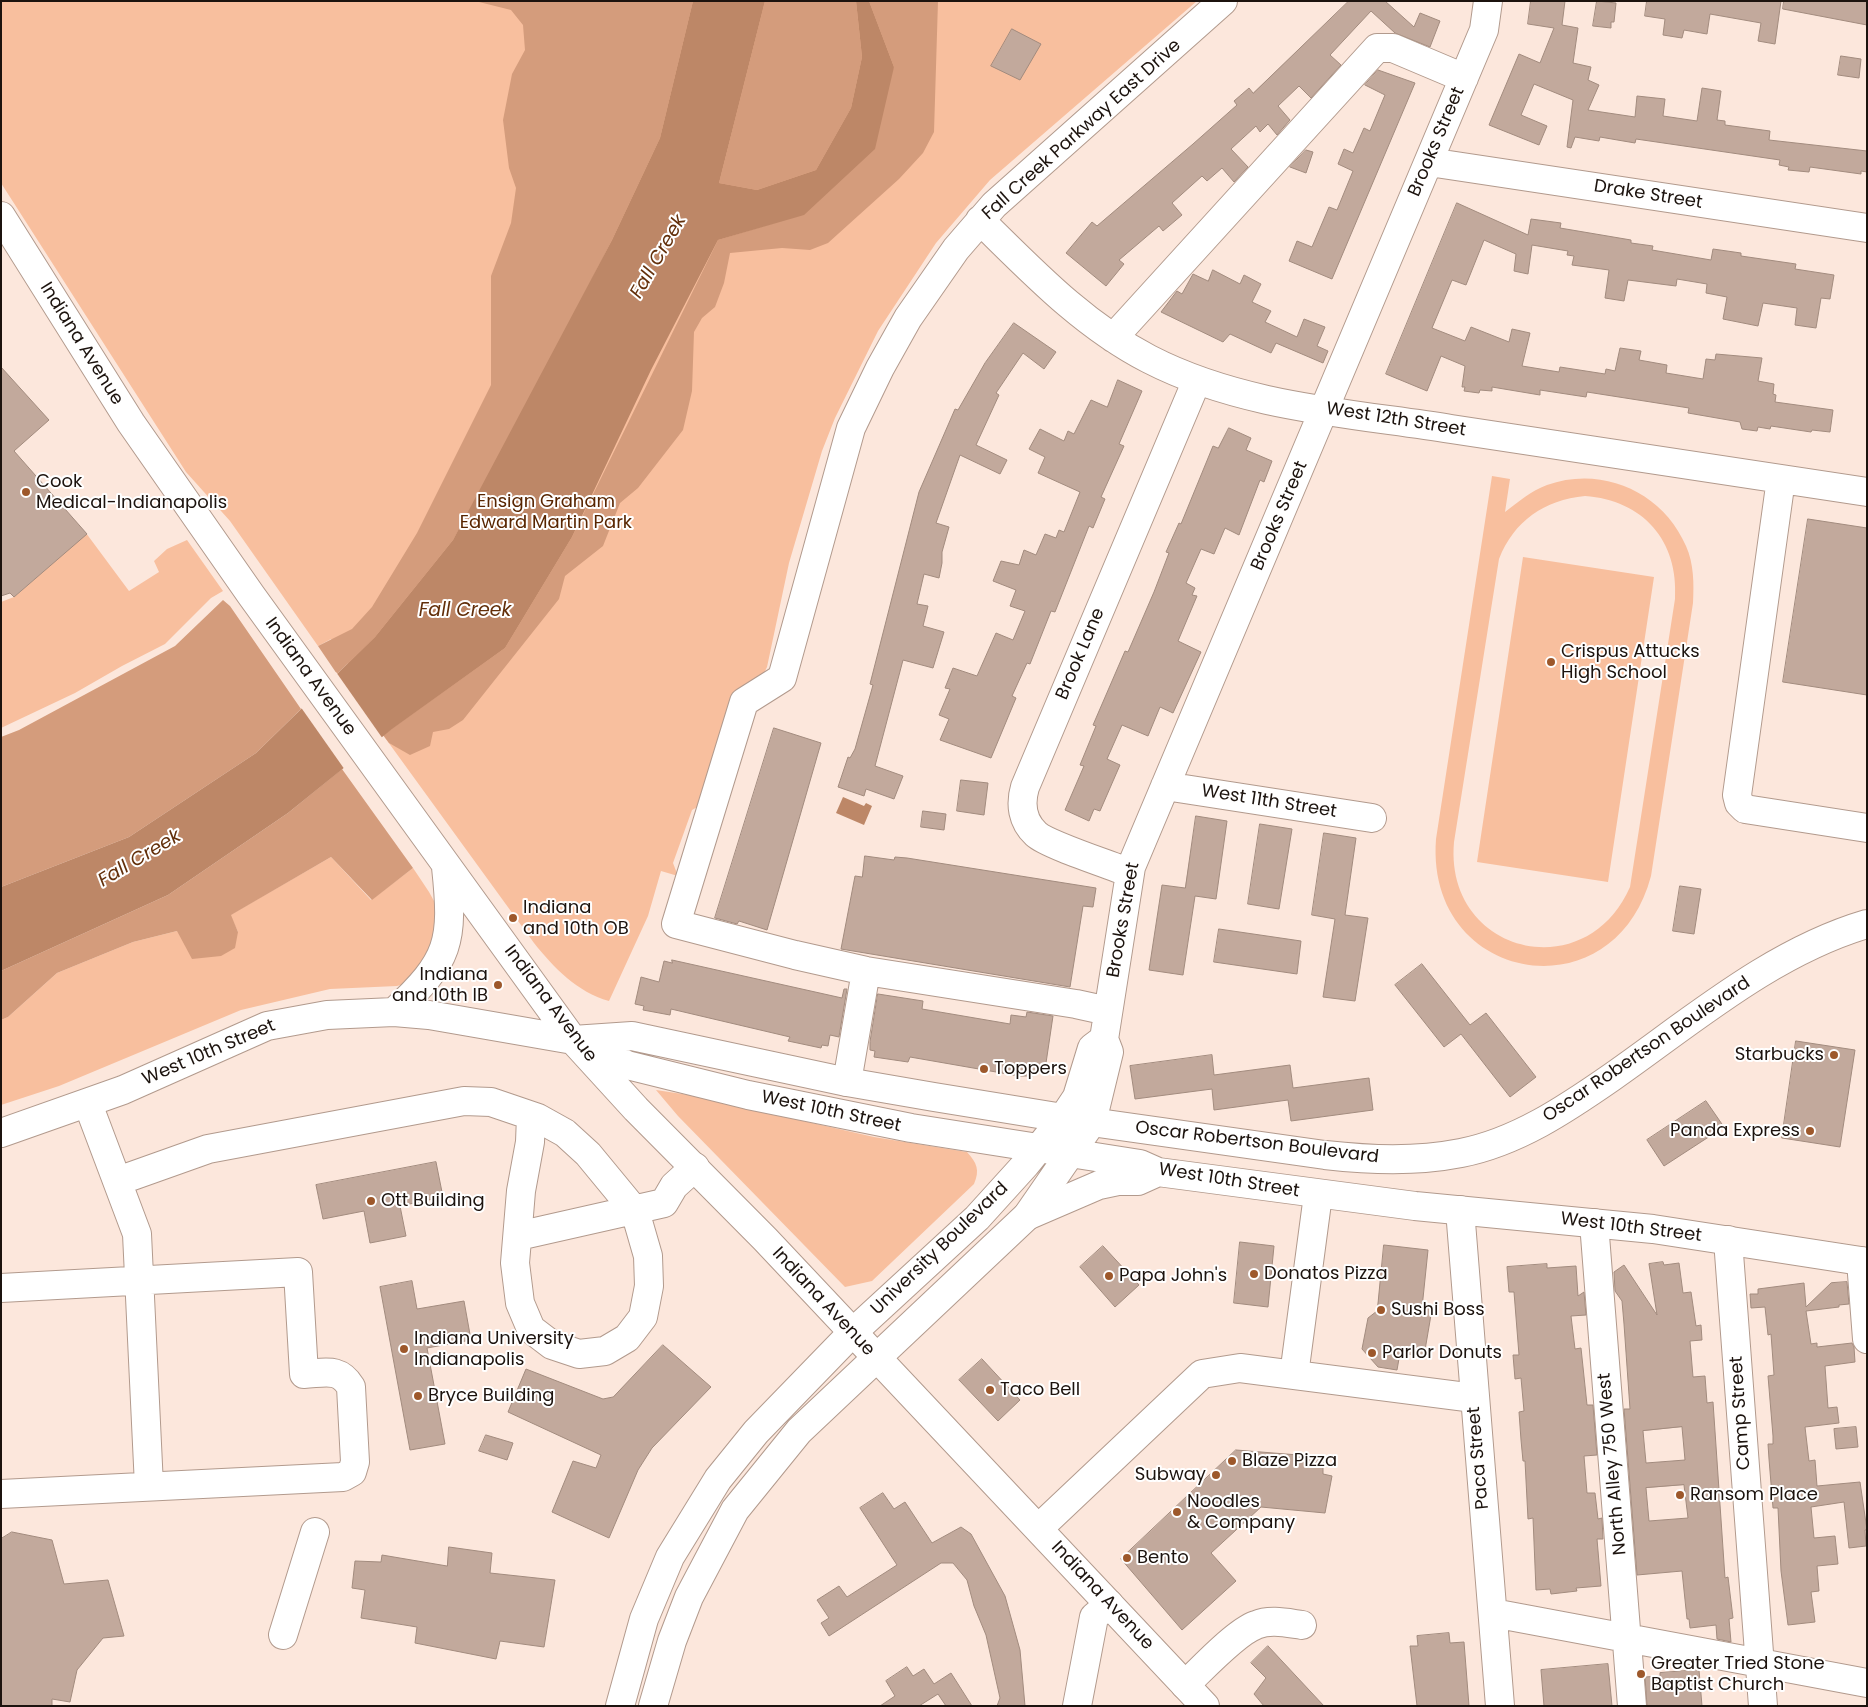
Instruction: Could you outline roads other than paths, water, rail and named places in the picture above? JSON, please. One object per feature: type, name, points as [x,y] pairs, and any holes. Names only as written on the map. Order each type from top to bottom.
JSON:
[{"type":"street","name":"Fall Creek Parkway East Drive","points":[[866,971],[795,956],[676,924],[744,702],[782,678],[851,428],[908,318],[956,249],[980,220],[1064,140],[1186,36],[1223,1]]},
{"type":"street","name":"Brooks Street","points":[[1092,1122],[1109,1052],[1104,1039],[1130,873],[1484,30],[1488,1]]},
{"type":"street","points":[[1113,338],[1377,48],[1393,48],[1464,78]]},
{"type":"street","name":"Drake Street","points":[[1429,162],[1867,228]]},
{"type":"street","name":"West 12th Street","points":[[980,220],[1068,305],[1113,338],[1152,360],[1197,380],[1241,394],[1324,410],[1867,492]]},
{"type":"street","name":"Indiana Avenue","points":[[6,234],[131,423],[251,595],[573,1040],[636,1109],[695,1167],[1039,1528],[1205,1706]]},
{"type":"street","name":"Brook Lane","points":[[1130,873],[1041,838],[1028,824],[1023,812],[1022,799],[1025,787],[1197,380]]},
{"type":"street","points":[[1781,479],[1737,795],[1739,803],[1745,809],[1867,828]]},
{"type":"street","name":"West 11th Street","points":[[1165,786],[1372,818]]},
{"type":"street","points":[[394,1012],[427,980],[445,949],[450,915],[446,866]]},
{"type":"street","name":"Oscar Robertson Boulevard","points":[[1063,1118],[1367,1160],[1407,1160],[1462,1153],[1509,1137],[1559,1114],[1767,969],[1809,946],[1867,924]]},
{"type":"street","points":[[847,1082],[866,971],[909,971],[1108,1011]]},
{"type":"street","name":"West 10th Street","points":[[1,1133],[88,1104],[267,1026],[328,1015],[394,1012],[430,1015],[573,1040],[632,1036],[847,1082],[1063,1118]]},
{"type":"street","points":[[1063,1118],[1077,1097],[1092,1048],[1104,1039]]},
{"type":"street","name":"West 10th Street","points":[[573,1040],[627,1065],[748,1095],[911,1128],[1140,1164],[1158,1172],[1318,1195],[1594,1223],[1728,1240],[1864,1261]]},
{"type":"street","points":[[118,1181],[208,1149],[456,1102],[478,1100],[491,1102],[530,1116],[565,1133],[588,1154],[635,1210],[648,1256],[649,1286],[642,1317],[627,1338],[605,1350],[580,1354],[552,1345],[531,1329],[520,1303],[515,1263],[521,1190],[530,1142],[530,1116]]},
{"type":"street","points":[[88,1104],[137,1234],[149,1486]]},
{"type":"street","name":"University Boulevard","points":[[620,1706],[644,1619],[670,1557],[718,1479],[756,1432],[852,1332],[977,1218],[1026,1164],[1063,1118]]},
{"type":"street","name":"University Boulevard","points":[[653,1706],[672,1641],[689,1597],[735,1510],[799,1432],[1026,1216],[1092,1122]]},
{"type":"street","points":[[518,1236],[664,1203],[674,1186],[695,1167]]},
{"type":"street","points":[[1026,1216],[1099,1185],[1118,1181],[1138,1181],[1158,1172]]},
{"type":"street","points":[[1294,1375],[1318,1195]]},
{"type":"street","name":"Paca Street","points":[[1460,1210],[1500,1706]]},
{"type":"street","name":"North Alley 750 West","points":[[1594,1223],[1632,1706]]},
{"type":"street","name":"Camp Street","points":[[1728,1240],[1763,1706]]},
{"type":"street","points":[[1864,1261],[1867,1339]]},
{"type":"street","points":[[1,1288],[298,1272],[304,1374],[333,1372],[345,1377],[351,1387],[355,1462],[352,1472],[343,1477],[1,1494]]},
{"type":"street","points":[[1039,1528],[1202,1374],[1240,1368],[1474,1398]]},
{"type":"street","points":[[283,1635],[315,1532]]},
{"type":"street","points":[[1077,1706],[1094,1617],[1109,1604]]},
{"type":"street","points":[[1493,1612],[1867,1683]]},
{"type":"street","points":[[1185,1685],[1235,1640],[1255,1625],[1276,1622],[1302,1625]]},
{"type":"water","name":"Fall Creek","points":[[693,1],[765,1],[719,183],[757,190],[816,170],[851,108],[862,57],[856,1],[869,1],[894,67],[875,149],[804,215],[718,240],[651,370],[572,537],[505,648],[392,729],[288,813],[168,895],[1,971],[1,887],[129,837],[256,753],[375,637],[453,540],[612,240],[660,138]]},
{"type":"water","points":[[843,797],[864,806],[866,803],[872,806],[864,825],[836,813]]},
{"type":"place","name":"Cook Medical-Indianapolis","points":[[26,492]]},
{"type":"place","name":"Crispus Attucks High School","points":[[1551,662]]},
{"type":"place","name":"Indiana and 10th OB","points":[[513,918]]},
{"type":"place","name":"Indiana and 10th IB","points":[[498,985]]},
{"type":"place","name":"Starbucks","points":[[1834,1055]]},
{"type":"place","name":"Toppers","points":[[984,1069]]},
{"type":"place","name":"Panda Express","points":[[1810,1131]]},
{"type":"place","name":"Ott Building","points":[[371,1201]]},
{"type":"place","name":"Donatos Pizza","points":[[1254,1274]]},
{"type":"place","name":"Papa John's","points":[[1109,1276]]},
{"type":"place","name":"Sushi Boss","points":[[1381,1310]]},
{"type":"place","name":"Indiana University Indianapolis","points":[[404,1349]]},
{"type":"place","name":"Parlor Donuts","points":[[1372,1353]]},
{"type":"place","name":"Taco Bell","points":[[990,1390]]},
{"type":"place","name":"Bryce Building","points":[[418,1396]]},
{"type":"place","name":"Blaze Pizza","points":[[1232,1461]]},
{"type":"place","name":"Subway","points":[[1216,1475]]},
{"type":"place","name":"Ransom Place","points":[[1680,1495]]},
{"type":"place","name":"Noodles & Company","points":[[1177,1512]]},
{"type":"place","name":"Bento","points":[[1127,1558]]},
{"type":"place","name":"Greater Tried Stone Baptist Church","points":[[1641,1674]]},
{"type":"park label","name":"Ensign Graham Edward Martin Park","points":[[546,512]]}]
